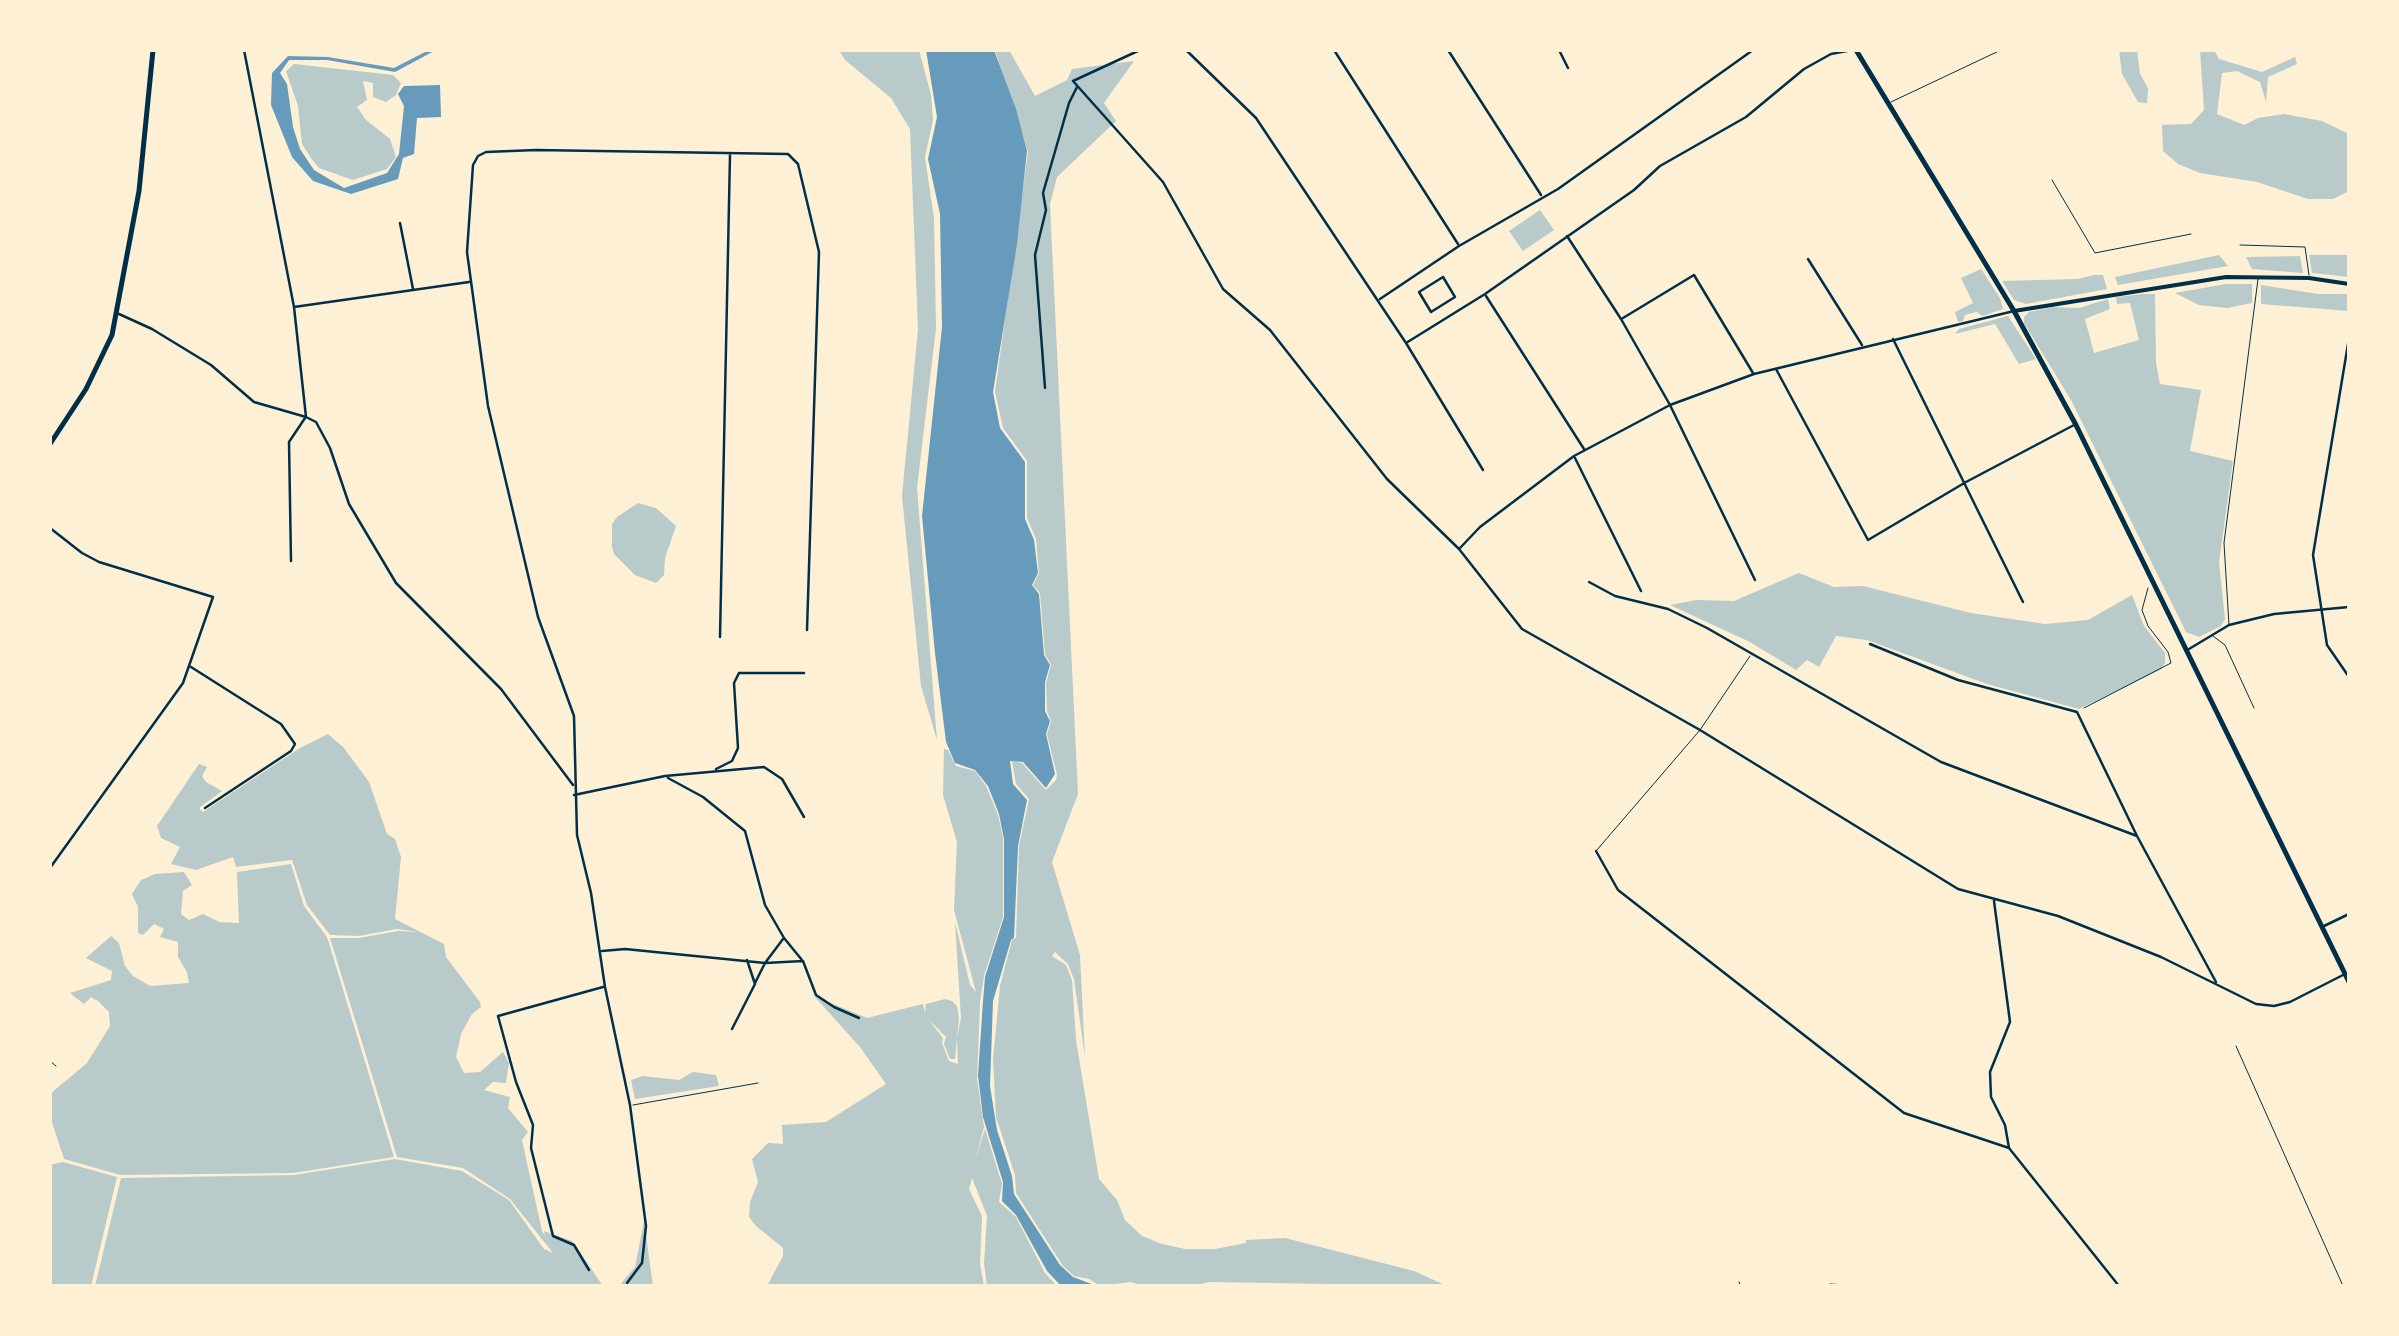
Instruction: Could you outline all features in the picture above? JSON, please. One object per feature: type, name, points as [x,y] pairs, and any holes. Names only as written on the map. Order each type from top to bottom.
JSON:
[{"type":"main road","points":[[50,444],[103,360],[118,313],[139,191],[153,50]]},
{"type":"main road","points":[[1854,50],[2014,311],[2076,424],[2348,979]]},
{"type":"street","points":[[244,50],[294,307],[306,417],[290,442],[291,560]]},
{"type":"street","points":[[1140,50],[1074,81],[1077,87],[1163,182],[1222,289],[1270,330],[1387,479],[1459,549],[1522,629],[1700,730],[1958,889],[2058,916],[2256,1004],[2274,1006],[2290,1002],[2348,979]]},
{"type":"street","points":[[1186,50],[1256,118],[1379,300],[1483,470]]},
{"type":"street","points":[[1334,50],[1459,246]]},
{"type":"street","points":[[1448,50],[1542,196]]},
{"type":"street","points":[[1559,50],[1568,68]]},
{"type":"street","points":[[1379,300],[1459,246],[1558,189],[1752,50]]},
{"type":"street","points":[[1406,343],[1485,294],[1634,190],[1660,166],[1746,118],[1804,69],[1832,54],[1854,50]]},
{"type":"street","points":[[1045,388],[1035,255],[1046,210],[1043,193],[1077,87]]},
{"type":"street","points":[[627,1282],[642,1262],[646,1226],[630,1105],[577,835],[574,716],[538,617],[488,406],[470,282],[473,164],[486,152],[788,154],[798,164],[819,252],[807,630]]},
{"type":"street","points":[[720,637],[730,155]]},
{"type":"street","points":[[400,222],[414,291]]},
{"type":"street","points":[[1567,236],[1670,405],[1755,580]]},
{"type":"street","points":[[1808,259],[1863,346]]},
{"type":"street","points":[[1621,319],[1694,275],[1754,374]]},
{"type":"street","points":[[1459,549],[1480,527],[1574,456],[1670,405],[1754,374],[2014,311],[2226,276],[2309,278],[2349,284]]},
{"type":"street","points":[[1443,277],[1456,298],[1431,312],[1419,292],[1443,277]]},
{"type":"street","points":[[294,307],[470,282]]},
{"type":"street","points":[[1485,294],[1584,451]]},
{"type":"street","points":[[118,313],[152,328],[211,365],[254,402],[316,422],[330,448],[349,504],[396,583],[501,689],[574,786]]},
{"type":"street","points":[[2349,338],[2313,555],[2328,645],[2349,677]]},
{"type":"street","points":[[1893,339],[2023,602]]},
{"type":"street","points":[[1776,369],[1868,540],[2076,424]]},
{"type":"street","points":[[1574,456],[1641,590]]},
{"type":"street","points":[[50,528],[99,562],[214,597],[190,666],[169,704],[50,868]]},
{"type":"street","points":[[1588,582],[1616,596],[1668,609],[1941,762],[2137,836]]},
{"type":"street","points":[[2187,650],[2229,625],[2321,608],[2349,607]]},
{"type":"street","points":[[1870,644],[1958,680],[2077,712],[2137,836],[2216,983]]},
{"type":"street","points":[[190,666],[281,724],[295,744],[291,751],[205,808]]},
{"type":"street","points":[[712,772],[732,761],[738,748],[734,682],[739,673],[804,673]]},
{"type":"street","points":[[574,796],[665,776],[764,767],[782,778],[804,817]]},
{"type":"street","points":[[665,776],[703,797],[744,831],[765,905],[803,961],[816,994],[834,1008],[860,1018]]},
{"type":"street","points":[[1596,851],[1618,890],[1904,1113],[2009,1148]]},
{"type":"street","points":[[1994,900],[2010,1022],[1990,1072],[1991,1097],[2005,1126],[2009,1148],[2120,1286]]},
{"type":"street","points":[[2322,926],[2349,914]]},
{"type":"street","points":[[732,1029],[765,963],[784,938]]},
{"type":"street","points":[[600,952],[625,949],[746,958],[765,963],[803,961]]},
{"type":"street","points":[[746,958],[755,984]]},
{"type":"street","points":[[589,1270],[574,1246],[552,1236],[531,1148],[533,1124],[516,1082],[498,1016],[605,986]]},
{"type":"lane","points":[[1888,104],[2001,50]]},
{"type":"lane","points":[[2052,180],[2095,254],[2191,234]]},
{"type":"lane","points":[[2240,245],[2305,247],[2309,278]]},
{"type":"lane","points":[[2229,625],[2224,544],[2258,276]]},
{"type":"lane","points":[[2210,635],[2224,645],[2254,708]]},
{"type":"lane","points":[[1596,851],[1700,730],[1752,654]]},
{"type":"lane","points":[[2236,1046],[2343,1286]]},
{"type":"lane","points":[[50,1061],[56,1066]]},
{"type":"lane","points":[[630,1105],[758,1084]]},
{"type":"lane","points":[[1830,1284],[1863,1286]]},
{"type":"path","points":[[2077,712],[2171,663],[2142,610],[2146,590],[2154,583]]},
{"type":"shaded area","points":[[839,50],[919,50],[931,95],[933,120],[925,157],[934,218],[936,328],[917,488],[937,740],[921,686],[902,496],[918,329],[910,129],[891,98],[845,60]]},
{"type":"shaded area","points":[[995,50],[1009,50],[1035,96],[1067,80],[1072,69],[1134,61],[1104,103],[1116,121],[1057,177],[1050,204],[1078,794],[1052,862],[1080,955],[1085,1057],[1074,979],[1068,964],[1055,952],[1052,956],[1066,965],[1072,980],[1076,1040],[1099,1179],[1117,1200],[1125,1220],[1142,1236],[1162,1244],[1215,1249],[1246,1240],[1285,1238],[1414,1271],[1447,1286],[1209,1282],[1145,1286],[1130,1282],[1100,1286],[1074,1276],[1063,1266],[1016,1193],[1015,1175],[996,1117],[993,1059],[1000,986],[1012,940],[1016,938],[1019,846],[1029,799],[1016,784],[1012,761],[1022,763],[1046,790],[1057,775],[1047,734],[1051,721],[1046,683],[1051,665],[1045,654],[1040,593],[1033,585],[1039,573],[1036,539],[1027,518],[1027,461],[1003,428],[995,392],[1028,152]]},
{"type":"shaded area","points":[[2119,50],[2137,50],[2140,74],[2148,88],[2147,103],[2138,102],[2122,74]]},
{"type":"shaded area","points":[[2200,50],[2214,50],[2219,59],[2262,72],[2295,57],[2297,64],[2268,77],[2266,102],[2260,82],[2237,71],[2222,73],[2217,114],[2244,125],[2258,118],[2284,114],[2322,121],[2349,134],[2349,191],[2333,199],[2308,199],[2257,182],[2200,173],[2178,164],[2163,151],[2162,125],[2191,124],[2204,110]]},
{"type":"shaded area","points":[[294,64],[393,75],[401,83],[396,95],[386,102],[373,97],[373,83],[363,81],[367,100],[357,107],[366,120],[390,139],[396,157],[387,169],[353,180],[319,168],[302,144],[298,106],[286,71]]},
{"type":"shaded area","points":[[1540,210],[1554,230],[1523,251],[1509,231]]},
{"type":"shaded area","points":[[2219,255],[2228,266],[2118,285],[2115,277]]},
{"type":"shaded area","points":[[2309,255],[2349,255],[2349,277],[2312,273]]},
{"type":"shaded area","points":[[2300,256],[2303,273],[2252,269],[2246,257]]},
{"type":"shaded area","points":[[1981,269],[2003,309],[1982,316],[1977,312],[1965,315],[1958,322],[1955,312],[1973,303],[1961,278]]},
{"type":"shaded area","points":[[2103,275],[2107,289],[2026,304],[2014,300],[2002,281],[2078,279]]},
{"type":"shaded area","points":[[2226,284],[2252,284],[2252,303],[2227,308],[2199,305],[2175,293]]},
{"type":"shaded area","points":[[2261,285],[2318,294],[2349,294],[2349,311],[2261,304]]},
{"type":"shaded area","points":[[2155,294],[2160,384],[2201,390],[2190,451],[2233,461],[2219,562],[2225,619],[2221,626],[2199,637],[2186,632],[2071,400],[2024,323],[2029,312],[2053,307],[2079,308],[2108,299],[2110,309],[2085,319],[2094,353],[2139,340],[2130,303],[2117,304],[2116,297]]},
{"type":"shaded area","points":[[2008,316],[2036,359],[2019,364],[1995,324],[1955,334],[1959,329]]},
{"type":"shaded area","points":[[638,503],[656,508],[676,526],[665,558],[664,575],[656,583],[635,575],[612,547],[612,524]]},
{"type":"shaded area","points":[[1799,573],[1834,587],[1863,586],[1971,613],[2045,624],[2088,620],[2132,595],[2144,626],[2165,653],[2165,663],[2160,670],[2079,709],[1987,684],[1867,640],[1836,636],[1819,667],[1807,660],[1796,670],[1750,642],[1670,605],[1696,600],[1734,601]]},
{"type":"shaded area","points":[[328,734],[344,748],[369,782],[387,834],[395,839],[401,857],[395,919],[444,944],[446,957],[480,1002],[481,1007],[472,1014],[461,1034],[456,1057],[464,1073],[480,1072],[503,1052],[509,1063],[506,1083],[493,1082],[484,1090],[510,1097],[508,1108],[528,1132],[522,1140],[542,1231],[545,1236],[544,1231],[572,1241],[603,1286],[95,1286],[121,1178],[294,1175],[395,1159],[462,1171],[509,1200],[544,1249],[553,1253],[510,1199],[463,1168],[397,1157],[330,938],[419,932],[397,929],[359,936],[330,935],[307,905],[292,860],[236,867],[233,857],[196,870],[171,864],[180,847],[161,838],[157,826],[199,764],[207,767],[202,776],[206,782],[222,791],[199,808],[203,812]]},
{"type":"shaded area","points":[[944,749],[956,766],[975,771],[986,786],[1003,838],[1003,917],[980,1002],[977,1079],[984,1127],[975,1161],[985,1129],[1002,1184],[999,1202],[1016,1217],[1045,1273],[1057,1286],[987,1286],[987,1216],[972,1178],[969,1189],[982,1216],[980,1264],[984,1286],[767,1286],[783,1256],[783,1248],[749,1217],[758,1182],[752,1159],[768,1143],[783,1144],[782,1125],[826,1122],[886,1084],[860,1047],[814,996],[867,1018],[923,1004],[925,1013],[926,1004],[952,1001],[959,1018],[957,1038],[961,1018],[955,922],[970,985],[976,992],[954,910],[957,842],[943,795]],"holes":[[[928,1019],[946,1037],[944,1044],[950,1059],[955,1059],[957,1038],[958,1064],[949,1061],[942,1043],[943,1038]]]},
{"type":"shaded area","points":[[291,864],[304,906],[327,937],[394,1157],[294,1173],[120,1175],[64,1159],[50,1116],[50,1094],[87,1063],[110,1026],[109,1012],[98,1001],[91,997],[84,1004],[70,993],[111,980],[112,971],[86,958],[111,936],[119,943],[125,966],[133,976],[150,986],[189,983],[178,957],[178,942],[160,937],[164,929],[154,924],[143,935],[138,933],[138,907],[132,894],[141,880],[155,874],[184,872],[192,885],[183,891],[181,914],[189,920],[203,914],[219,922],[239,923],[237,872]]},
{"type":"shaded area","points":[[693,1072],[716,1075],[719,1086],[635,1099],[631,1080],[642,1076],[679,1080]]},
{"type":"shaded area","points":[[63,1162],[117,1177],[91,1286],[50,1286],[50,1165]]},
{"type":"shaded area","points":[[644,1221],[653,1286],[619,1286],[635,1267]]},
{"type":"water","points":[[436,50],[395,72],[327,60],[289,60],[280,73],[287,84],[300,149],[314,170],[344,188],[387,173],[399,154],[404,106],[398,94],[404,86],[440,85],[441,117],[417,118],[414,154],[403,158],[398,179],[351,194],[313,181],[292,157],[271,105],[272,73],[288,56],[328,57],[394,68]]},
{"type":"water","points":[[926,50],[994,50],[1027,151],[1017,244],[993,392],[1000,428],[1025,462],[1025,519],[1034,540],[1038,573],[1032,585],[1039,594],[1044,655],[1050,665],[1045,682],[1045,711],[1050,721],[1046,734],[1055,774],[1046,788],[1023,762],[1010,761],[1013,784],[1027,800],[1018,846],[1014,938],[993,1001],[990,1086],[1014,1194],[1060,1265],[1073,1277],[1097,1286],[1061,1286],[1047,1271],[1016,1215],[1002,1201],[1003,1182],[983,1117],[978,1076],[983,1001],[985,977],[1004,917],[1004,839],[988,786],[975,770],[955,763],[946,742],[935,653],[922,516],[942,327],[940,214],[928,159],[937,117]]}]
